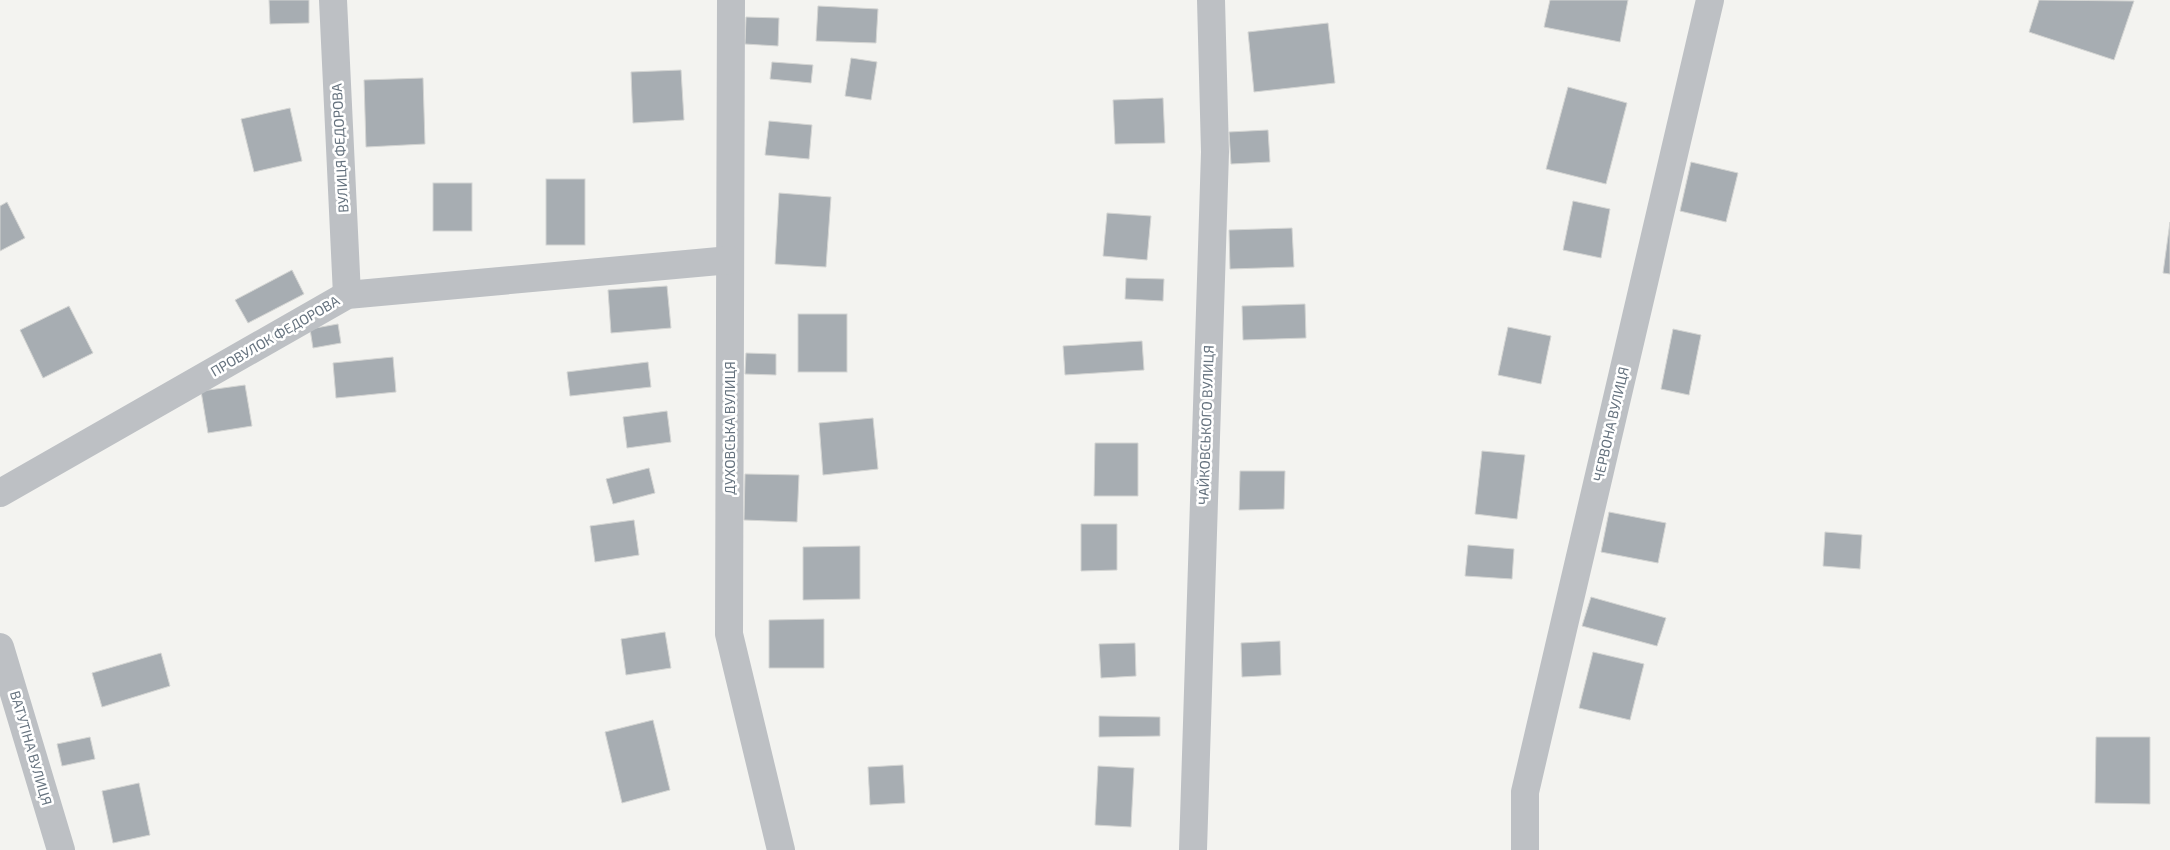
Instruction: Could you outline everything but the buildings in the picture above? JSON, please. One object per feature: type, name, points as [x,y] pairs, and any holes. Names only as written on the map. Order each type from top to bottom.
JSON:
[{"type":"street","name":"ВУЛИЦЯ ФЕДОРОВА","points":[[333,0],[347,295]]},
{"type":"street","name":"ДУХОВСЬКА ВУЛИЦЯ","points":[[731,0],[729,634],[781,850]]},
{"type":"street","name":"ЧАЙКОВСЬКОГО ВУЛИЦЯ","points":[[1193,850],[1214,152],[1211,0]]},
{"type":"street","name":"ЧЕРВОНА ВУЛИЦЯ","points":[[1525,850],[1525,792],[1710,0]]},
{"type":"street","name":"ПРОВУЛОК ФЕДОРОВА","points":[[0,493],[347,295],[730,260]]},
{"type":"street","name":"ВАТУТІНА ВУЛИЦЯ","points":[[0,647],[10,710],[61,850]]}]
